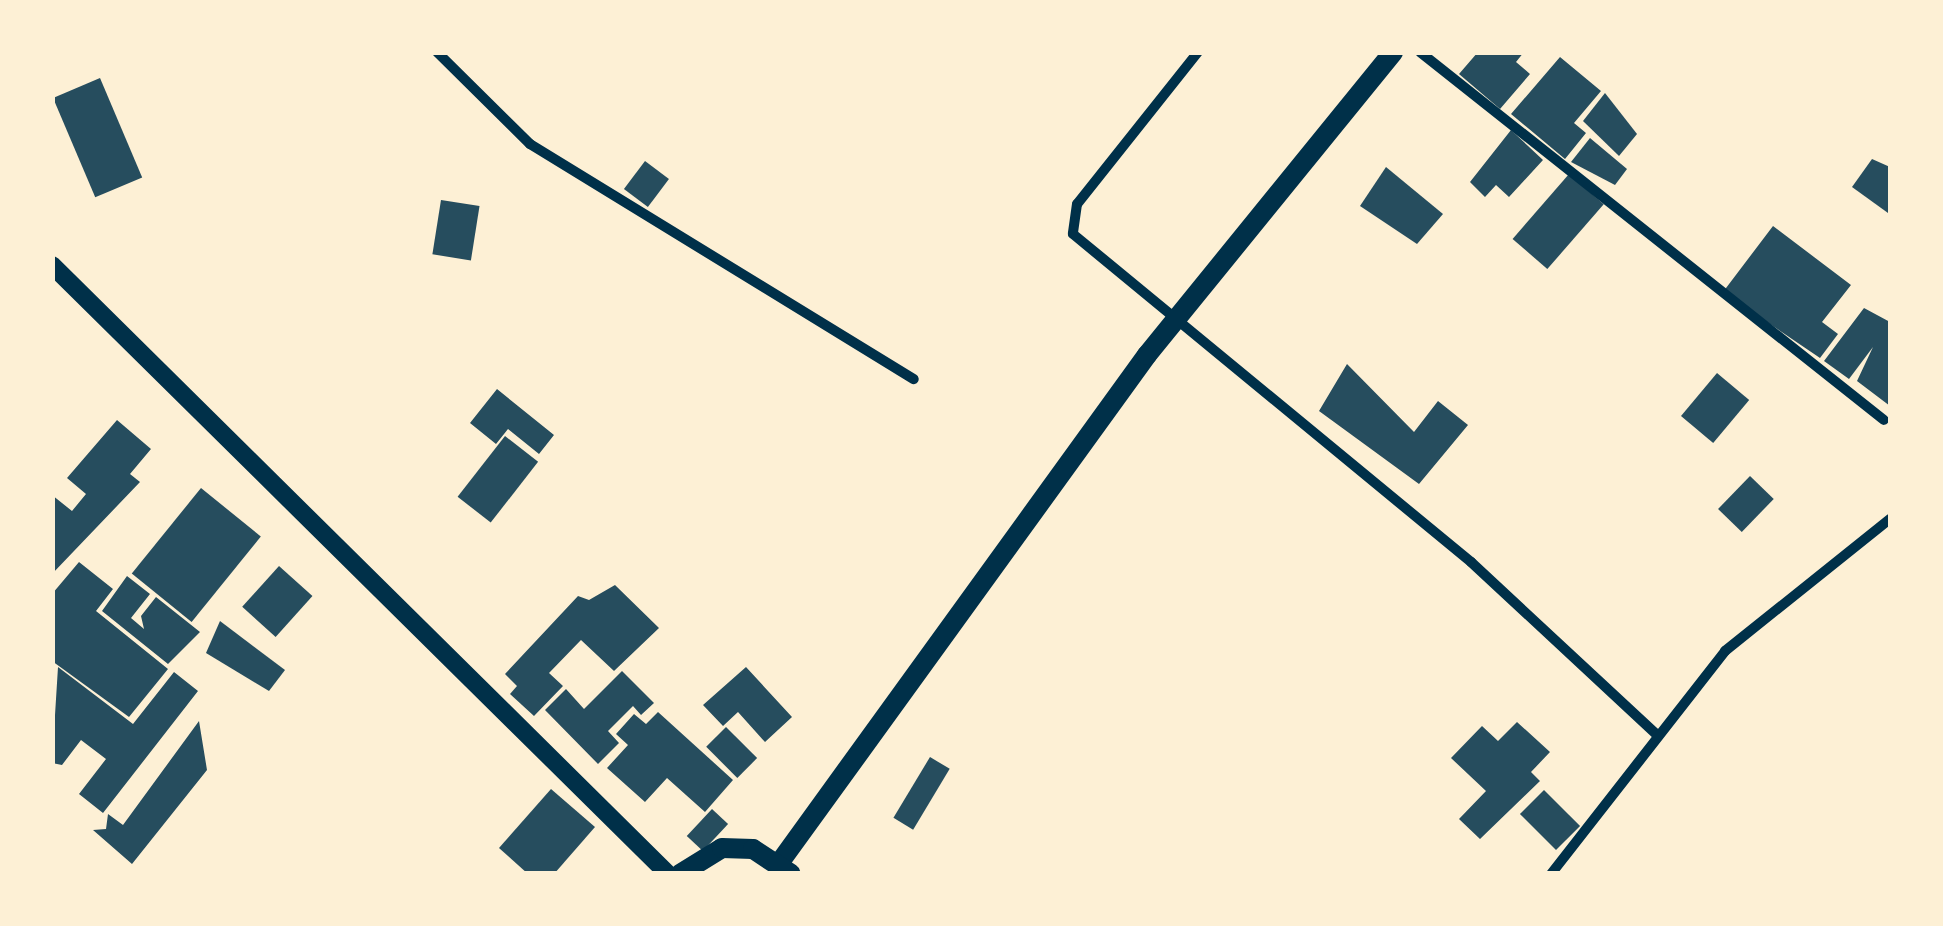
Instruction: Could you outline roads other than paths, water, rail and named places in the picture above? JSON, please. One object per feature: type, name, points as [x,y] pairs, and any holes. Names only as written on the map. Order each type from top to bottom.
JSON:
[{"type":"main road","points":[[680,874],[722,848],[785,868],[1172,324],[1393,52]]},
{"type":"street","points":[[437,52],[530,144],[914,379]]},
{"type":"street","points":[[1198,52],[1077,204],[1072,234],[1172,324],[1470,562],[1656,734]]},
{"type":"street","points":[[1420,52],[1884,420]]},
{"type":"street","points":[[52,264],[668,874]]},
{"type":"street","points":[[1551,874],[1656,734],[1726,651],[1890,519]]}]
